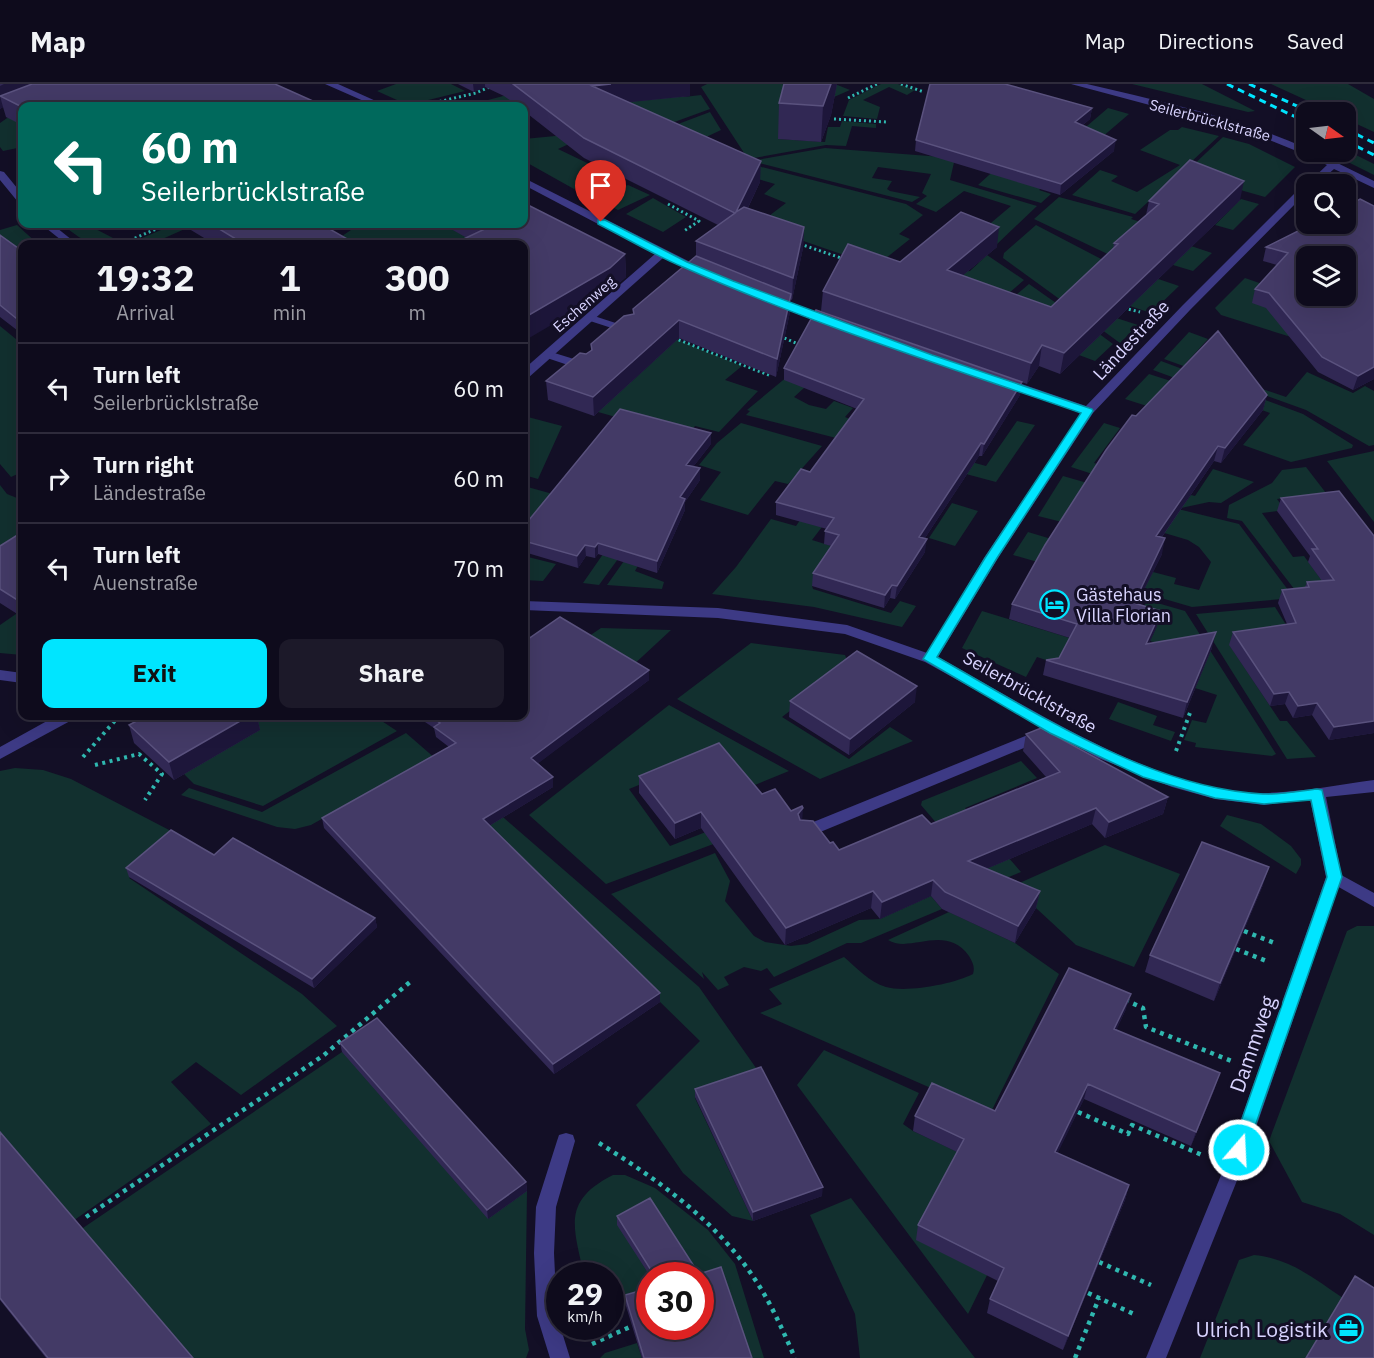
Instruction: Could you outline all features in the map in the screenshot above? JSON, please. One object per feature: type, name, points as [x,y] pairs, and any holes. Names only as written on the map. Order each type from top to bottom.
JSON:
[{"type":"street","points":[[330,84],[373,102]]},
{"type":"street","name":"Seilerbrücklstraße","points":[[1076,84],[1235,124],[1296,146]]},
{"type":"street","name":"Seilerbrücklstraße","points":[[1327,162],[1374,185]]},
{"type":"street","points":[[1323,174],[1333,165]]},
{"type":"street","points":[[0,174],[18,195]]},
{"type":"street","points":[[528,183],[662,254],[711,276]]},
{"type":"street","name":"Ländestraße","points":[[930,659],[991,558],[1088,411],[1185,308],[1296,198]]},
{"type":"street","points":[[51,228],[67,240]]},
{"type":"street","name":"Eschenweg","points":[[528,372],[662,254]]},
{"type":"street","points":[[763,296],[846,326]]},
{"type":"street","points":[[591,318],[627,330]]},
{"type":"street","points":[[548,355],[586,367]]},
{"type":"street","points":[[994,379],[1088,411]]},
{"type":"street","name":"Seilerbrücklstraße","points":[[528,605],[688,611],[787,621],[847,630],[930,659],[1054,729],[1103,754],[1165,779],[1215,793],[1264,799],[1374,786]]},
{"type":"street","points":[[0,675],[18,677]]},
{"type":"street","points":[[0,754],[61,720]]},
{"type":"street","points":[[807,831],[1054,729]]},
{"type":"street","points":[[1317,794],[1334,877],[1374,901]]},
{"type":"street","name":"Dammweg","points":[[1156,1358],[1233,1168],[1334,877]]},
{"type":"street","points":[[560,1358],[547,1316],[544,1253],[546,1207],[566,1142]]},
{"type":"path","points":[[848,98],[877,84]]},
{"type":"path","points":[[901,84],[924,92]]},
{"type":"path","points":[[437,102],[476,93],[492,85]]},
{"type":"path","points":[[834,118],[887,122]]},
{"type":"path","points":[[688,216],[697,211]]},
{"type":"path","points":[[130,240],[156,228]]},
{"type":"path","points":[[799,243],[848,261],[845,263]]},
{"type":"path","points":[[777,336],[807,347]]},
{"type":"path","points":[[673,338],[771,376]]},
{"type":"path","points":[[1165,779],[1191,710]]},
{"type":"path","points":[[83,757],[117,720]]},
{"type":"path","points":[[95,765],[139,754],[152,763],[162,774],[145,800]]},
{"type":"path","points":[[86,1217],[324,1055],[410,982]]},
{"type":"path","points":[[1114,995],[1143,1008],[1146,1027],[1266,1074]]},
{"type":"path","points":[[1078,1112],[1128,1134],[1132,1125],[1233,1168]]},
{"type":"path","points":[[566,1142],[594,1140],[643,1170],[716,1230],[749,1270],[777,1318],[795,1358]]},
{"type":"path","points":[[1099,1262],[1181,1298]]},
{"type":"path","points":[[1088,1293],[1168,1329]]},
{"type":"path","points":[[1075,1358],[1099,1298]]},
{"type":"path","points":[[581,1349],[632,1326]]},
{"type":"green space","points":[[396,84],[451,84],[465,91],[420,102],[401,102],[377,91]]},
{"type":"green space","points":[[549,84],[685,84],[680,91],[684,97],[701,95],[710,109],[636,136],[550,90],[504,102],[480,102]]},
{"type":"green space","points":[[707,84],[835,84],[850,90],[834,97],[790,94],[778,139],[825,142],[828,127],[840,127],[842,121],[876,124],[876,128],[852,126],[846,146],[826,145],[748,159],[701,87]]},
{"type":"green space","points":[[881,84],[898,84],[915,90],[907,95],[889,87],[863,100],[880,107],[877,119],[843,116],[849,100]]},
{"type":"green space","points":[[1132,84],[1202,84],[1255,111],[1248,112]]},
{"type":"green space","points":[[1271,84],[1348,84],[1374,99],[1374,132],[1356,124],[1356,102],[1310,102]]},
{"type":"green space","points":[[1108,108],[1129,114],[1094,144],[1055,117],[1087,126]]},
{"type":"green space","points":[[710,112],[721,130],[685,147],[641,138]]},
{"type":"green space","points":[[10,116],[18,119],[18,148],[3,151],[0,147],[0,123]]},
{"type":"green space","points":[[1182,127],[1219,136],[1135,214],[1072,195],[1100,170],[1118,176],[1111,181],[1137,192],[1180,165],[1140,150],[1170,130],[1178,130]]},
{"type":"green space","points":[[576,134],[584,137],[558,149],[608,173],[574,189],[528,163],[528,139]]},
{"type":"green space","points":[[1223,137],[1249,144],[1295,167],[1265,197],[1191,176],[1156,200]]},
{"type":"green space","points":[[825,148],[955,158],[950,180],[1037,206],[995,246],[979,233],[1011,206],[964,191],[936,212],[916,204],[927,196],[922,193],[931,174],[878,167],[872,178],[892,181],[887,189],[890,191],[920,197],[912,202],[751,161]]},
{"type":"green space","points":[[1356,155],[1374,164],[1374,175],[1348,162],[1356,162]]},
{"type":"green space","points":[[742,162],[906,204],[923,215],[899,234],[910,239],[876,266],[757,225],[786,203],[764,194],[775,184],[747,176]]},
{"type":"green space","points":[[999,166],[1049,181],[1039,190],[1051,194],[1041,203],[978,185]]},
{"type":"green space","points":[[628,185],[650,195],[618,210],[597,199]]},
{"type":"green space","points":[[1059,197],[1133,217],[1131,219],[1150,225],[1116,258],[1034,219]]},
{"type":"green space","points":[[653,198],[686,217],[663,232],[626,214]]},
{"type":"green space","points":[[1241,199],[1259,204],[1233,230],[1215,225]]},
{"type":"green space","points":[[17,225],[34,240],[18,240],[18,260],[0,246],[0,230]]},
{"type":"green space","points":[[1036,225],[1105,261],[1179,286],[1151,313],[1130,306],[1107,315],[1138,325],[1120,343],[1003,258],[1004,253]]},
{"type":"green space","points":[[67,228],[94,228],[113,238],[85,240]]},
{"type":"green space","points":[[166,228],[187,228],[160,240],[137,240]]},
{"type":"green space","points":[[347,228],[450,228],[472,240],[350,240],[342,236],[351,230]]},
{"type":"green space","points":[[1191,246],[1212,253],[1193,271],[1173,265]]},
{"type":"green space","points":[[987,255],[1024,280],[950,344],[957,272],[970,271]]},
{"type":"green space","points":[[1245,278],[1268,286],[1310,322],[1307,342],[1221,315],[1215,308]]},
{"type":"green space","points":[[1029,284],[1066,310],[998,310]]},
{"type":"green space","points":[[1071,313],[1113,344],[1095,361],[1079,355]]},
{"type":"green space","points":[[0,326],[18,341],[18,474],[11,477],[0,464]]},
{"type":"green space","points":[[1189,332],[1208,339],[1186,363],[1286,397],[1307,372],[1353,393],[1365,386],[1374,391],[1374,445],[1369,446],[1306,410],[1164,359]]},
{"type":"green space","points":[[661,333],[742,366],[725,380],[758,391],[719,432],[695,426],[686,437],[577,406],[612,376],[631,382],[655,360]]},
{"type":"green space","points":[[834,338],[836,359],[794,397],[809,405],[826,409],[834,401],[853,408],[845,417],[857,422],[840,439],[746,415],[750,411],[747,410]]},
{"type":"green space","points":[[1161,361],[1303,414],[1353,445],[1352,448],[1291,462],[1243,445],[1270,413],[1153,370]]},
{"type":"green space","points":[[1149,374],[1174,382],[1150,407],[1125,399]]},
{"type":"green space","points":[[528,417],[562,426],[538,479],[528,476]]},
{"type":"green space","points":[[1017,421],[1035,425],[996,482],[861,446],[873,435],[986,466]]},
{"type":"green space","points":[[741,423],[822,446],[788,484],[775,481],[748,515],[700,500],[721,472],[699,465],[717,443]]},
{"type":"green space","points":[[1104,423],[1120,428],[1094,463],[1130,475],[1123,484],[1071,467]]},
{"type":"green space","points":[[1374,451],[1374,522],[1327,461]]},
{"type":"green space","points":[[1306,467],[1326,493],[1277,499],[1285,510],[1262,513],[1293,557],[1304,556],[1320,578],[1336,576],[1298,594],[1242,521],[1227,518],[1229,505],[1272,483],[1282,470]]},
{"type":"green space","points":[[1213,469],[1254,482],[1221,503],[1209,502],[1181,508],[1191,495],[1195,496]]},
{"type":"green space","points":[[1063,476],[1239,524],[1294,598],[1192,607],[1013,555],[1028,532],[1078,547],[1150,577],[1153,572],[1176,578],[1174,584],[1199,590],[1211,562],[1199,547],[1188,540],[1161,532],[1066,523],[1038,516]]},
{"type":"green space","points":[[0,485],[7,494],[18,498],[18,562],[0,558]]},
{"type":"green space","points":[[528,487],[578,501],[528,543]]},
{"type":"green space","points":[[665,503],[672,505],[635,571],[664,582],[662,589],[607,585]]},
{"type":"green space","points":[[952,503],[978,511],[955,546],[929,538]]},
{"type":"green space","points":[[805,513],[828,519],[812,540],[838,548],[812,586],[813,589],[891,613],[900,601],[916,606],[902,627],[814,607],[712,594],[736,567],[771,519],[796,526]]},
{"type":"green space","points":[[628,518],[645,522],[599,585],[583,583]]},
{"type":"green space","points":[[528,557],[556,564],[543,581],[528,580]]},
{"type":"green space","points":[[1147,600],[1185,611],[1276,754],[1272,756],[1195,747],[1196,743],[1184,740],[1192,720],[1206,723],[1217,695],[1195,688],[1181,650],[1150,641],[1157,626],[1138,620]]},
{"type":"green space","points":[[1275,607],[1288,628],[1230,646],[1280,721],[1287,721],[1316,757],[1287,759],[1196,614]]},
{"type":"green space","points":[[982,611],[1073,639],[1055,663],[1037,657],[1026,677],[962,648]]},
{"type":"green space","points":[[16,614],[18,615],[18,655],[0,653],[0,625]]},
{"type":"green space","points":[[601,628],[671,630],[630,668],[528,680],[528,677]]},
{"type":"green space","points":[[751,643],[845,655],[849,665],[782,717],[849,759],[890,727],[913,741],[820,779],[677,699]]},
{"type":"green space","points":[[1118,702],[1157,716],[1153,725],[1175,732],[1171,741],[1109,719]]},
{"type":"green space","points":[[669,705],[789,771],[750,787],[720,752],[629,789],[670,846],[734,821],[743,833],[606,884],[529,815]]},
{"type":"green space","points":[[240,720],[380,720],[397,731],[263,806],[194,784],[184,774]]},
{"type":"green space","points":[[406,733],[699,987],[761,1075],[695,1098],[753,1221],[732,1216],[683,1173],[636,1105],[700,1041],[425,772],[386,783],[311,825],[295,829],[277,827],[181,795],[189,788],[262,812]]},
{"type":"green space","points":[[1021,761],[1037,778],[965,808],[1021,872],[989,885],[921,805],[922,801]]},
{"type":"green space","points":[[15,768],[43,770],[71,779],[173,832],[174,839],[129,878],[302,994],[337,1026],[241,1095],[196,1062],[171,1082],[211,1124],[73,1221],[0,1136],[0,771]]},
{"type":"green space","points":[[1227,815],[1261,824],[1291,846],[1301,859],[1301,865],[1296,874],[1220,826]]},
{"type":"green space","points":[[1105,845],[1180,874],[1134,967],[1076,945],[1036,908],[999,892]]},
{"type":"green space","points":[[715,853],[730,881],[725,901],[754,936],[765,942],[791,946],[807,944],[859,920],[880,919],[931,896],[942,909],[861,943],[847,943],[774,977],[767,968],[761,971],[744,967],[724,977],[729,985],[718,990],[702,972],[704,979],[611,894]]},
{"type":"green space","points":[[949,912],[1015,943],[1059,974],[990,1114],[760,1013],[782,1004],[769,989],[844,957],[874,982],[895,989],[930,986],[973,974],[974,969],[969,956],[960,946],[939,940],[907,944],[888,940]]},
{"type":"green space","points":[[1357,926],[1374,926],[1374,1235],[1340,1214],[1302,1202],[1269,1141],[1347,931]]},
{"type":"green space","points":[[824,1050],[919,1093],[903,1124],[981,1163],[993,1263],[968,1314],[797,1085]]},
{"type":"green space","points":[[342,1052],[527,1191],[525,1329],[529,1350],[526,1358],[190,1358],[80,1230]]},
{"type":"green space","points":[[613,1175],[625,1175],[655,1188],[708,1230],[735,1264],[764,1358],[749,1358],[714,1299],[714,1262],[636,1262],[636,1299],[624,1302],[624,1262],[581,1262],[575,1217],[578,1206],[585,1195]]},
{"type":"green space","points":[[851,1198],[975,1358],[860,1358],[855,1314],[810,1215]]},
{"type":"green space","points":[[1254,1255],[1291,1265],[1343,1298],[1307,1358],[1200,1358],[1239,1260]]},
{"type":"green space","points":[[637,1343],[642,1358],[600,1358],[605,1353]]},
{"type":"building","points":[[32,84],[275,84],[315,102],[18,102],[18,105],[0,96]]},
{"type":"building","points":[[513,84],[611,84],[592,86],[761,161],[736,212],[744,207],[804,227],[793,278],[696,241],[735,213],[584,138]]},
{"type":"building","points":[[784,84],[831,84],[823,106],[779,103]]},
{"type":"building","points":[[930,84],[1005,84],[1092,108],[1075,122],[1116,140],[1061,184],[916,140]]},
{"type":"building","points":[[1190,160],[1244,181],[1064,353],[1042,345],[1031,363],[823,291],[848,244],[900,262],[961,212],[999,227],[947,270],[1051,307],[1118,244],[1114,243],[1159,204],[1149,201]]},
{"type":"building","points":[[1360,199],[1374,206],[1374,367],[1358,376],[1322,357],[1269,293],[1255,289],[1288,253],[1266,247],[1296,232],[1296,234],[1356,234],[1356,201]]},
{"type":"building","points":[[528,205],[625,254],[610,268],[528,316],[528,240],[462,240],[487,228],[528,228]]},
{"type":"building","points":[[218,228],[328,228],[349,240],[237,240]]},
{"type":"building","points":[[0,235],[18,248],[18,320],[0,305]]},
{"type":"building","points":[[696,256],[791,294],[777,359],[679,320],[593,397],[546,381],[580,353],[586,354],[592,350],[591,344],[624,316],[634,314],[633,309]]},
{"type":"building","points":[[816,310],[1022,382],[984,444],[981,443],[919,537],[927,539],[897,586],[892,585],[885,595],[813,573],[839,535],[825,531],[834,518],[776,502],[801,469],[810,472],[864,399],[784,368]]},
{"type":"building","points":[[1218,331],[1267,395],[1225,448],[1218,446],[1156,536],[1165,538],[1134,603],[1161,611],[1146,644],[1216,632],[1187,702],[1046,660],[1059,658],[1077,624],[1012,604],[1045,545],[1106,450],[1132,415],[1136,416]]},
{"type":"building","points":[[620,409],[711,433],[686,465],[700,468],[680,497],[685,499],[657,561],[598,543],[595,547],[585,545],[577,556],[528,542],[528,521]]},
{"type":"building","points":[[1339,491],[1374,536],[1374,721],[1334,727],[1317,703],[1298,706],[1289,692],[1274,694],[1233,632],[1296,623],[1282,590],[1309,587],[1307,582],[1334,580],[1312,549],[1318,549],[1281,498]]},
{"type":"building","points":[[18,535],[18,600],[0,589],[0,546]]},
{"type":"building","points":[[560,617],[649,670],[531,758],[553,777],[483,819],[660,993],[553,1064],[322,818],[456,743],[434,727],[440,723],[436,720],[528,720],[528,639]]},
{"type":"building","points":[[857,651],[917,686],[850,739],[790,701]]},
{"type":"building","points":[[138,720],[242,720],[169,762],[129,725]]},
{"type":"building","points":[[1041,728],[1168,797],[1109,822],[1096,808],[968,861],[1040,891],[1018,926],[945,892],[933,880],[882,902],[873,891],[786,928],[701,812],[675,823],[639,776],[719,743],[762,794],[775,789],[791,811],[802,806],[798,814],[800,820],[813,821],[830,843],[833,842],[839,850],[922,815],[931,824],[1060,772],[1026,734]]},
{"type":"building","points":[[171,830],[214,855],[233,838],[375,918],[312,979],[126,868]]},
{"type":"building","points":[[1202,842],[1269,867],[1220,983],[1150,955]]},
{"type":"building","points":[[1069,968],[1131,994],[1114,1029],[1220,1073],[1196,1132],[1088,1084],[1055,1152],[1129,1185],[1068,1336],[990,1299],[1004,1268],[918,1225],[964,1139],[915,1116],[932,1083],[995,1111]]},
{"type":"building","points":[[377,1018],[526,1182],[487,1210],[340,1043]]},
{"type":"building","points":[[761,1067],[823,1187],[753,1212],[695,1089]]},
{"type":"building","points":[[0,1132],[193,1358],[48,1358],[0,1298]]},
{"type":"building","points":[[650,1198],[691,1262],[646,1262],[617,1216]]},
{"type":"building","points":[[721,1267],[752,1358],[644,1358],[639,1340],[714,1340],[714,1269]]},
{"type":"building","name":"Ulrich Logistik","points":[[1355,1276],[1374,1288],[1374,1358],[1306,1358]]},
{"type":"building","points":[[636,1292],[636,1331],[625,1295]]},
{"type":"railway","points":[[1227,84],[1296,117]]},
{"type":"railway","points":[[1249,84],[1296,106]]},
{"type":"railway","points":[[1356,134],[1374,143]]},
{"type":"railway","points":[[1356,146],[1374,155]]},
{"type":"place","name":"Gästehaus Villa Florian","points":[[1055,604]]},
{"type":"place","name":"Ulrich Logistik","points":[[1349,1329]]},
{"type":"route","points":[[601,222],[684,264],[730,283],[928,357],[1088,411],[991,558],[930,659],[1054,729],[1148,774],[1215,793],[1264,799],[1317,794],[1334,877],[1239,1150]]}]
